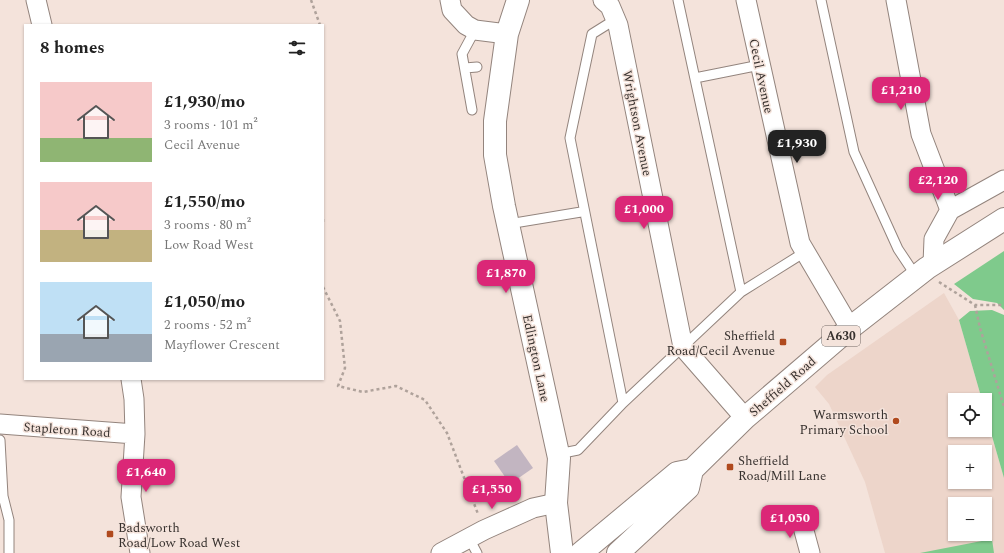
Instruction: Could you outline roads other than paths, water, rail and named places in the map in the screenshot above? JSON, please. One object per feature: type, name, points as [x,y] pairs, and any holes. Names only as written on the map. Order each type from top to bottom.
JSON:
[{"type":"main road","name":"Edlington Lane","points":[[518,0],[507,34],[495,121],[495,155],[508,224],[559,458],[556,503],[562,553]]},
{"type":"main road","name":"Sheffield Road","points":[[581,553],[676,473],[692,470],[745,418],[850,328],[925,270],[1004,219]]},
{"type":"main road","points":[[618,553],[688,488],[692,470]]},
{"type":"street","points":[[36,0],[42,24]]},
{"type":"street","points":[[450,0],[452,10],[466,24],[475,30],[507,34]]},
{"type":"street","name":"Wrightson Avenue","points":[[603,0],[610,6],[618,24],[683,347],[745,418]]},
{"type":"street","name":"Cecil Avenue","points":[[746,0],[800,243],[850,328]]},
{"type":"street","points":[[896,0],[921,134],[950,210]]},
{"type":"street","points":[[925,270],[934,239],[950,210],[1004,180]]},
{"type":"street","points":[[131,380],[134,400],[135,434],[131,497],[140,553]]},
{"type":"street","name":"Stapleton Road","points":[[0,424],[135,434]]},
{"type":"street","points":[[441,553],[477,540],[532,508],[556,503]]},
{"type":"street","points":[[800,516],[810,553]]},
{"type":"lane","points":[[678,0],[741,292]]},
{"type":"lane","points":[[821,0],[854,152],[898,250],[925,270]]},
{"type":"lane","points":[[616,19],[592,34],[570,138],[623,403]]},
{"type":"lane","points":[[472,110],[462,54],[475,30]]},
{"type":"lane","points":[[695,78],[760,65]]},
{"type":"lane","points":[[465,68],[477,66]]},
{"type":"lane","points":[[508,224],[581,212],[584,213]]},
{"type":"lane","points":[[558,454],[578,450],[623,403],[741,292],[805,252]]},
{"type":"lane","points":[[0,440],[3,496],[9,520],[9,553]]},
{"type":"place","name":"Sheffield Road/Cecil Avenue","points":[[783,342]]},
{"type":"place","name":"Warmsworth Primary School","points":[[896,421]]},
{"type":"place","name":"Sheffield Road/Mill Lane","points":[[730,467]]},
{"type":"place","name":"Badsworth Road/Low Road West","points":[[110,534]]}]
